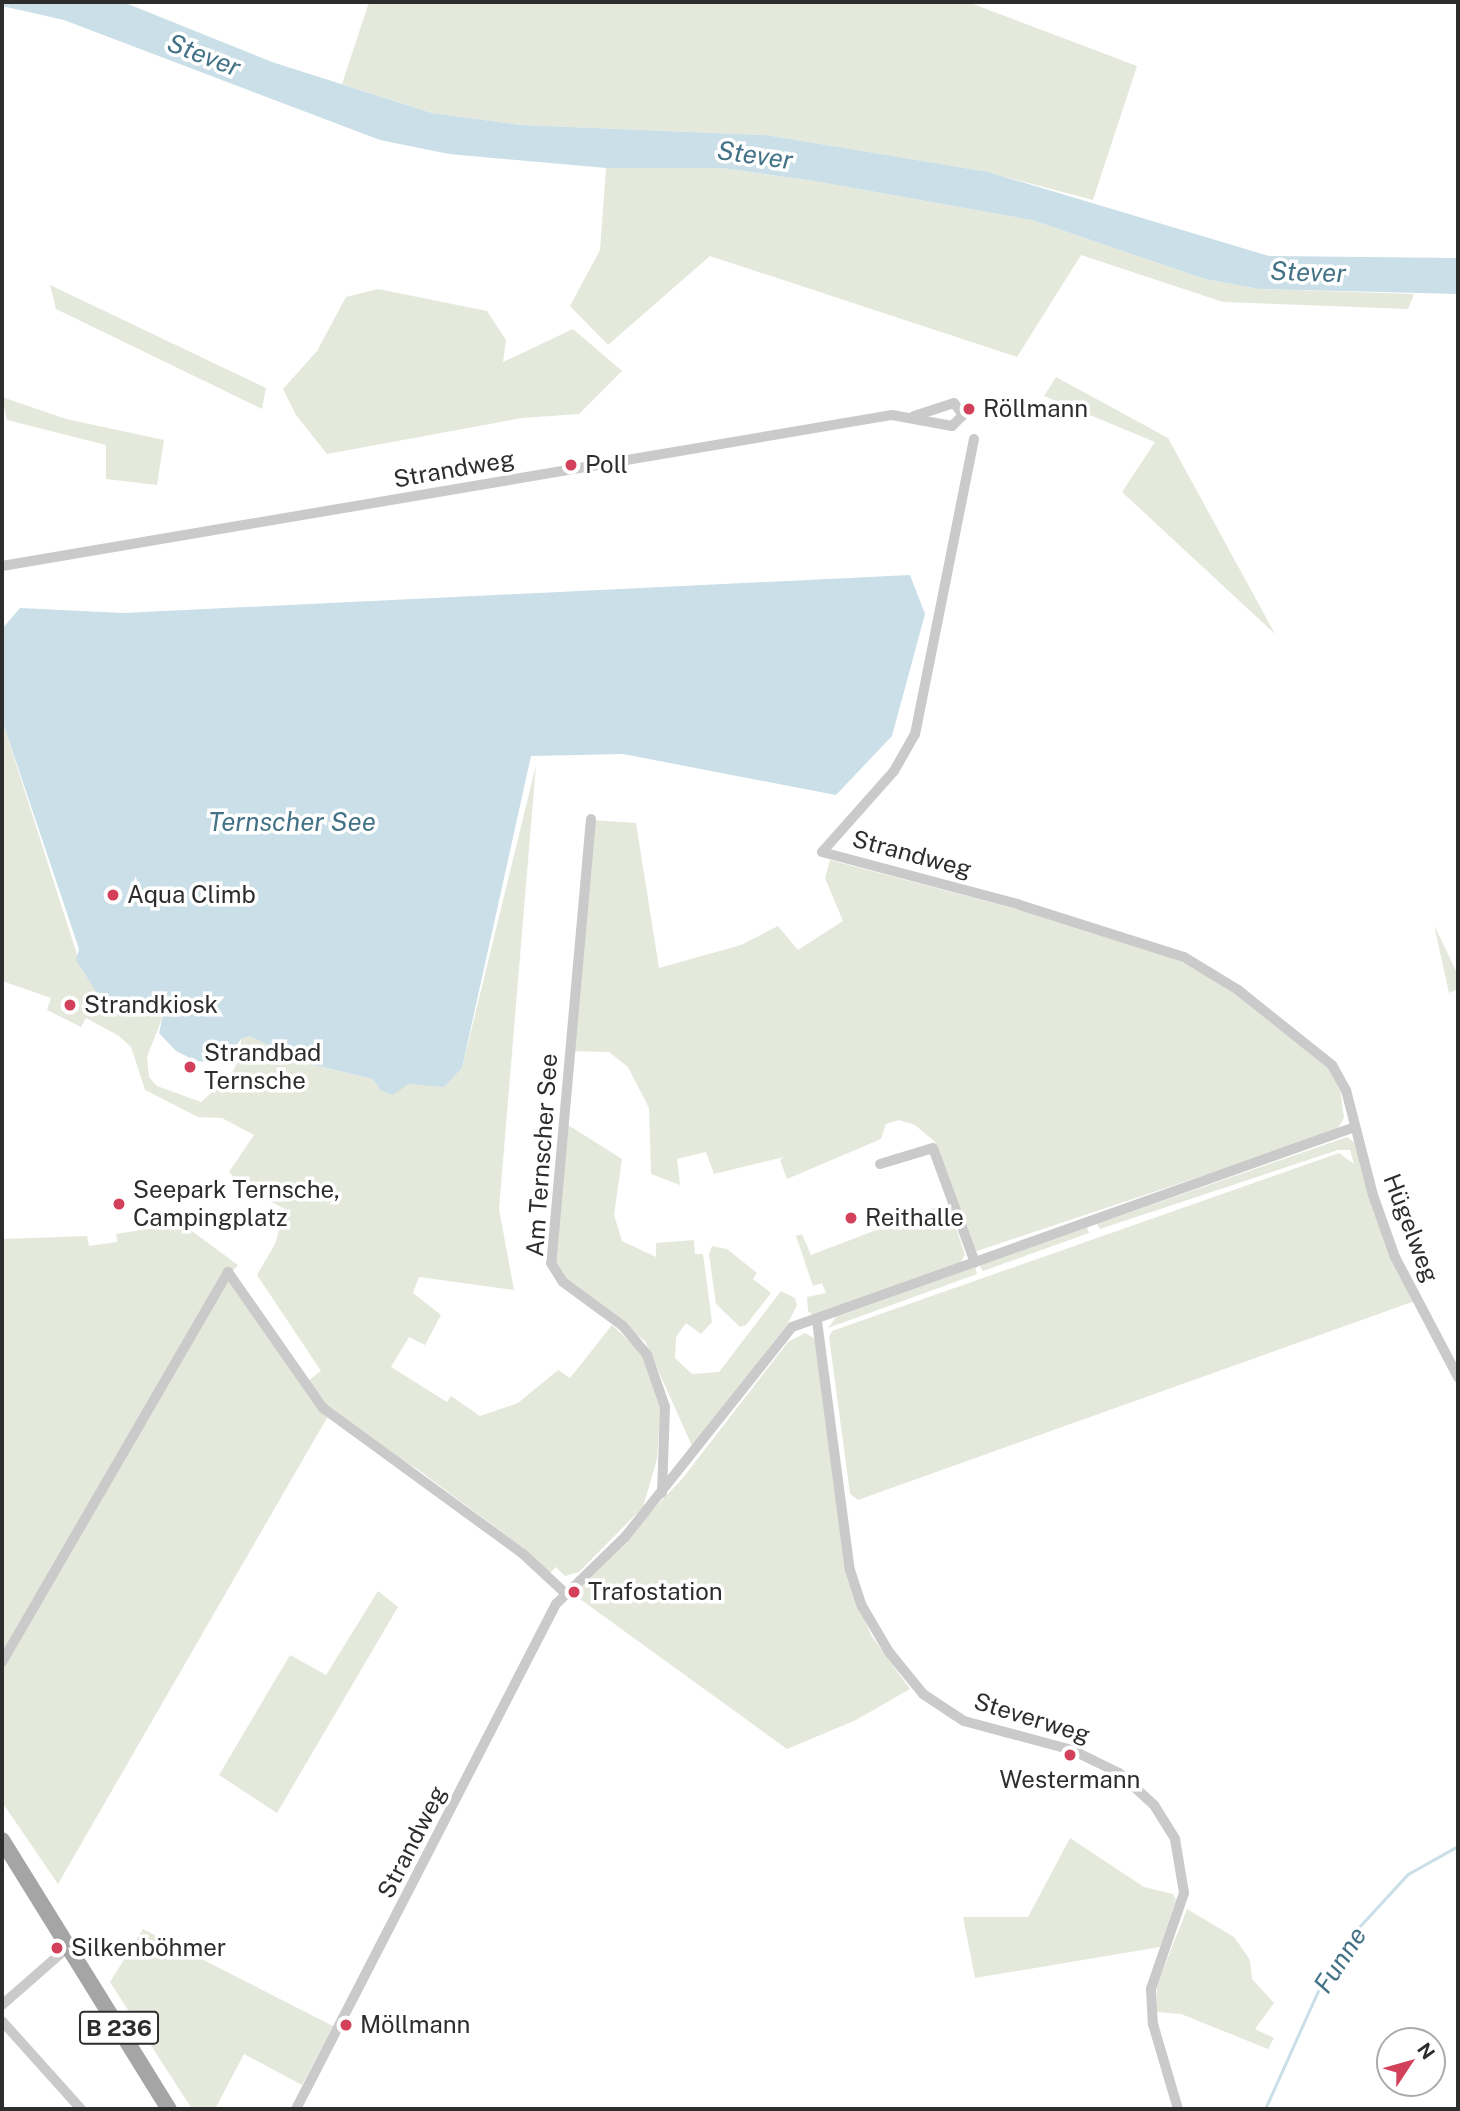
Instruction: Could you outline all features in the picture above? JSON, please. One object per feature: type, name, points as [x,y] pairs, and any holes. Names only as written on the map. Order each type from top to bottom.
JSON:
[{"type":"main road","name":"B 236","points":[[2,1840],[169,2109]]},
{"type":"street","name":"Strandweg","points":[[2,566],[892,415],[914,415]]},
{"type":"street","name":"Strandweg","points":[[296,2109],[565,1593],[625,1537],[792,1327],[817,1321],[1355,1127],[1346,1090],[1332,1065],[1238,990],[1184,957],[1017,904],[822,852],[894,771],[915,734],[974,439]]},
{"type":"street","name":"Am Ternscher See","points":[[591,819],[551,1263],[563,1282],[623,1326],[647,1355],[665,1407],[662,1493]]},
{"type":"street","name":"Hügelweg","points":[[1355,1127],[1395,1258],[1458,1377]]},
{"type":"street","points":[[880,1164],[933,1148],[975,1263]]},
{"type":"street","points":[[2,1662],[228,1272],[323,1408],[522,1553],[565,1593]]},
{"type":"street","name":"Steverweg","points":[[817,1321],[850,1570],[862,1606],[889,1652],[923,1694],[964,1721],[1072,1750],[1118,1773],[1154,1805],[1175,1839],[1184,1893],[1180,1912],[1153,1975],[1151,1997],[1153,2024],[1178,2109]]},
{"type":"street","points":[[2,2005],[68,1947]]},
{"type":"street","points":[[2,2021],[82,2109]]},
{"type":"shaded area","points":[[369,2],[968,2],[1137,66],[1093,200],[987,172],[766,135],[522,125],[432,113],[342,84]]},
{"type":"shaded area","points":[[606,168],[722,168],[814,181],[1032,220],[1205,279],[1259,289],[1414,294],[1408,309],[1223,302],[1081,255],[1017,357],[710,256],[608,345],[570,306],[600,250]]},
{"type":"shaded area","points":[[50,285],[266,388],[262,409],[56,309]]},
{"type":"shaded area","points":[[378,289],[487,311],[506,340],[503,362],[573,329],[622,371],[579,414],[522,418],[327,454],[296,415],[283,389],[317,351],[346,297]]},
{"type":"shaded area","points":[[1056,377],[1168,438],[1275,634],[1122,492],[1155,442],[1044,396]]},
{"type":"shaded area","points":[[2,397],[66,419],[164,440],[157,485],[106,479],[106,445],[7,420]]},
{"type":"shaded area","points":[[2,720],[82,970],[95,989],[114,1002],[156,1003],[163,1016],[147,1057],[149,1077],[157,1086],[201,1102],[231,1075],[241,1055],[241,1039],[249,1036],[306,1063],[373,1079],[380,1090],[408,1084],[444,1086],[462,1068],[536,765],[499,1209],[514,1290],[419,1277],[413,1293],[441,1315],[425,1345],[409,1337],[391,1367],[447,1402],[451,1396],[480,1416],[518,1403],[558,1370],[570,1378],[612,1325],[642,1353],[661,1404],[657,1459],[643,1507],[579,1572],[565,1576],[556,1567],[549,1574],[525,1549],[417,1469],[328,1416],[58,1884],[2,1802],[2,1239],[87,1236],[89,1246],[117,1242],[116,1234],[154,1228],[170,1215],[238,1265],[232,1272],[308,1381],[321,1371],[257,1275],[275,1244],[285,1209],[243,1187],[229,1172],[254,1135],[222,1118],[198,1117],[145,1090],[131,1047],[119,1036],[86,1018],[81,1027],[47,1010],[51,998],[2,981]]},
{"type":"shaded area","points":[[592,820],[636,823],[659,968],[741,945],[778,926],[798,950],[843,921],[825,878],[830,860],[1043,916],[1178,960],[1220,982],[1331,1070],[1340,1088],[1344,1118],[1337,1130],[1318,1137],[974,1252],[935,1142],[915,1125],[899,1120],[886,1124],[881,1139],[787,1179],[780,1160],[784,1157],[714,1174],[706,1152],[677,1159],[680,1185],[651,1174],[649,1108],[628,1067],[609,1052],[571,1051]]},
{"type":"shaded area","points":[[1434,925],[1458,975],[1458,989],[1449,993]]},
{"type":"shaded area","points":[[568,1125],[622,1159],[614,1215],[622,1241],[656,1257],[656,1243],[694,1240],[695,1254],[703,1254],[712,1322],[701,1334],[686,1323],[676,1337],[675,1358],[692,1374],[719,1372],[781,1291],[795,1298],[797,1305],[787,1325],[692,1446],[645,1341],[564,1281],[551,1263]]},
{"type":"shaded area","points":[[1347,1137],[1355,1143],[1415,1301],[858,1500],[850,1494],[829,1337],[832,1331],[1339,1153],[1354,1164],[1350,1150],[1338,1150],[1100,1229],[1097,1224]]},
{"type":"shaded area","points":[[939,1206],[953,1219],[965,1255],[961,1262],[812,1315],[808,1311],[807,1297],[826,1293],[822,1283],[813,1286],[796,1236],[802,1234],[811,1255]]},
{"type":"shaded area","points":[[1087,1227],[1089,1233],[983,1271],[979,1265]]},
{"type":"shaded area","points":[[712,1246],[727,1249],[757,1273],[753,1279],[771,1293],[746,1325],[740,1327],[716,1304],[709,1255]]},
{"type":"shaded area","points":[[975,1267],[977,1274],[828,1328],[836,1317]]},
{"type":"shaded area","points":[[805,1333],[817,1340],[846,1574],[871,1635],[910,1689],[856,1720],[787,1749],[573,1594],[682,1479],[788,1342]]},
{"type":"shaded area","points":[[378,1591],[398,1607],[277,1813],[219,1775],[290,1655],[326,1675]]},
{"type":"shaded area","points":[[1070,1838],[1144,1887],[1173,1894],[1176,1900],[1160,1947],[975,1978],[963,1917],[1028,1917]]},
{"type":"shaded area","points":[[1187,1909],[1234,1937],[1250,1960],[1252,1979],[1274,2003],[1255,2029],[1274,2038],[1268,2049],[1181,2014],[1157,2012],[1157,1985]]},
{"type":"shaded area","points":[[143,1929],[333,2026],[302,2085],[244,2054],[215,2109],[192,2109],[110,1982]]},
{"type":"water","name":"Stever","points":[[2,2],[123,2],[272,62],[432,113],[522,125],[766,135],[988,172],[1269,256],[1458,258],[1458,294],[1259,289],[1205,279],[1032,220],[814,181],[722,168],[606,168],[449,154],[380,140],[64,20],[2,6]]},
{"type":"water","name":"Ternscher See","points":[[910,575],[925,614],[892,736],[836,795],[623,754],[531,756],[462,1068],[444,1087],[408,1084],[393,1095],[380,1090],[373,1079],[306,1063],[249,1036],[241,1039],[229,1057],[217,1063],[196,1061],[176,1051],[159,1033],[163,1015],[156,1003],[114,1002],[95,990],[76,960],[79,949],[2,720],[2,629],[20,608],[123,613]]},
{"type":"waterway","name":"Funne","points":[[1265,2109],[1327,1971],[1348,1939],[1408,1874],[1458,1846]]},
{"type":"place","name":"Röllmann","points":[[969,409]]},
{"type":"place","name":"Poll","points":[[571,465]]},
{"type":"place","name":"Aqua Climb","points":[[113,895]]},
{"type":"place","name":"Strandkiosk","points":[[70,1005]]},
{"type":"place","name":"Strandbad Ternsche","points":[[190,1067]]},
{"type":"place","name":"Seepark Ternsche, Campingplatz","points":[[119,1204]]},
{"type":"place","name":"Reithalle","points":[[851,1218]]},
{"type":"place","name":"Trafostation","points":[[574,1592]]},
{"type":"place","name":"Westermann","points":[[1070,1755]]},
{"type":"place","name":"Silkenböhmer","points":[[57,1948]]},
{"type":"place","name":"Möllmann","points":[[346,2025]]}]
